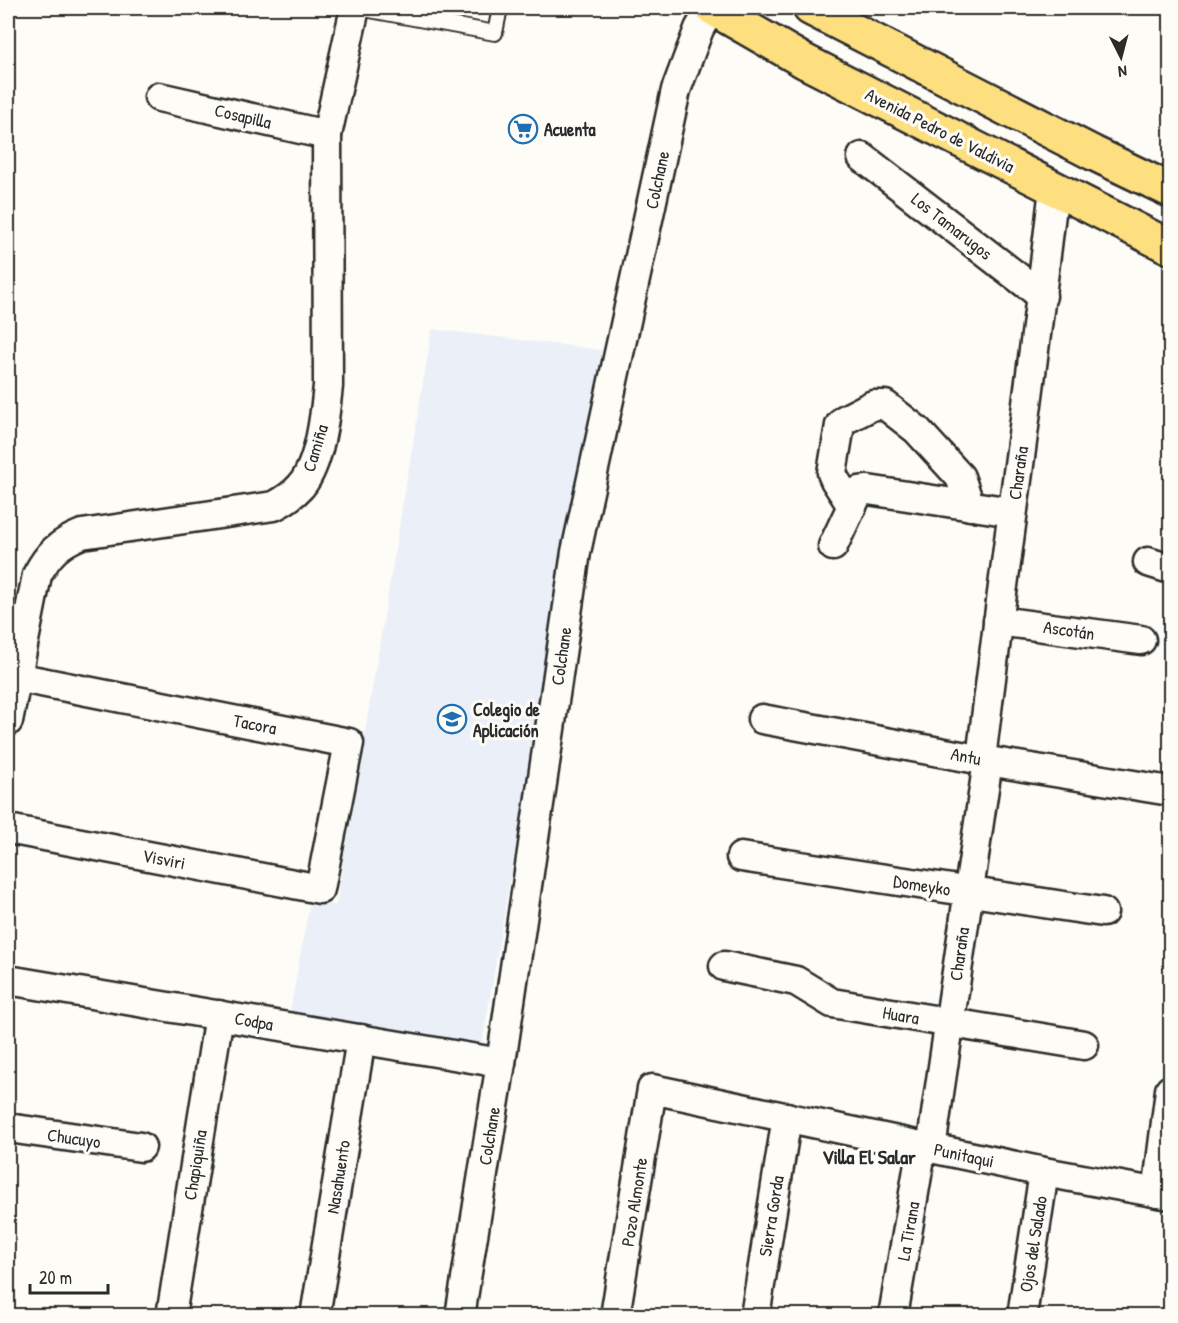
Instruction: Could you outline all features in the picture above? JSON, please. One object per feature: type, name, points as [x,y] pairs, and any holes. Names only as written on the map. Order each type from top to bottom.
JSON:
[{"type":"main road","name":"Avenida Pedro de Valdivia","points":[[712,8],[804,61],[1170,247]]},
{"type":"main road","points":[[830,12],[1094,153],[1170,190]]},
{"type":"main road","points":[[1090,206],[1109,202],[1170,229]]},
{"type":"street","name":"Camiña","points":[[8,721],[37,575],[44,561],[55,549],[67,540],[82,534],[274,506],[294,493],[308,475],[320,439],[328,386],[327,135],[357,8]]},
{"type":"street","name":"Colchane","points":[[460,1316],[501,1063],[576,552],[676,90],[699,28],[712,8]]},
{"type":"street","name":"Cosapilla","points":[[159,97],[327,135]]},
{"type":"street","name":"Los Tamarugos","points":[[862,157],[1042,296]]},
{"type":"street","name":"Charaña","points":[[927,1147],[949,1023],[968,892],[998,621],[1042,296],[1054,188]]},
{"type":"street","points":[[852,506],[832,473],[840,425],[844,420],[873,405],[885,405],[917,430],[960,477],[970,506]]},
{"type":"street","points":[[833,546],[859,491],[868,490],[1012,512]]},
{"type":"street","name":"Ascotán","points":[[998,621],[1141,640]]},
{"type":"street","name":"Tacora","points":[[16,676],[349,743],[320,889]]},
{"type":"street","name":"Antu","points":[[762,719],[1170,791]]},
{"type":"street","name":"Visviri","points":[[8,829],[320,889]]},
{"type":"street","name":"Domeyko","points":[[741,857],[1104,912]]},
{"type":"street","name":"Huara","points":[[724,966],[796,981],[832,1003],[1084,1045]]},
{"type":"street","name":"Codpa","points":[[8,980],[501,1063]]},
{"type":"street","name":"Chapiquiña","points":[[171,1316],[219,1015]]},
{"type":"street","name":"Nasahuento","points":[[315,1316],[361,1039]]},
{"type":"street","name":"Punitaqui","points":[[652,1089],[1044,1172],[1164,1194]]},
{"type":"street","name":"Pozo Almonte","points":[[615,1316],[652,1089]]},
{"type":"street","points":[[1164,1194],[1170,1090]]},
{"type":"street","name":"Sierra Gorda","points":[[755,1316],[787,1117]]},
{"type":"street","name":"Chucuyo","points":[[8,1128],[141,1148]]},
{"type":"street","name":"La Tirana","points":[[893,1316],[927,1147]]},
{"type":"street","name":"Ojos del Salado","points":[[1022,1316],[1044,1172]]},
{"type":"lane","points":[[357,8],[495,33],[500,8]]},
{"type":"shaded area","name":"Colegio de Aplicación","points":[[432,329],[602,350],[568,536],[482,1045],[290,1011],[310,902],[336,905]]},
{"type":"place","name":"Acuenta","points":[[523,129]]},
{"type":"place","name":"Colegio de Aplicación","points":[[452,719]]},
{"type":"district","name":"Villa El Salar","points":[[869,1156]]}]
